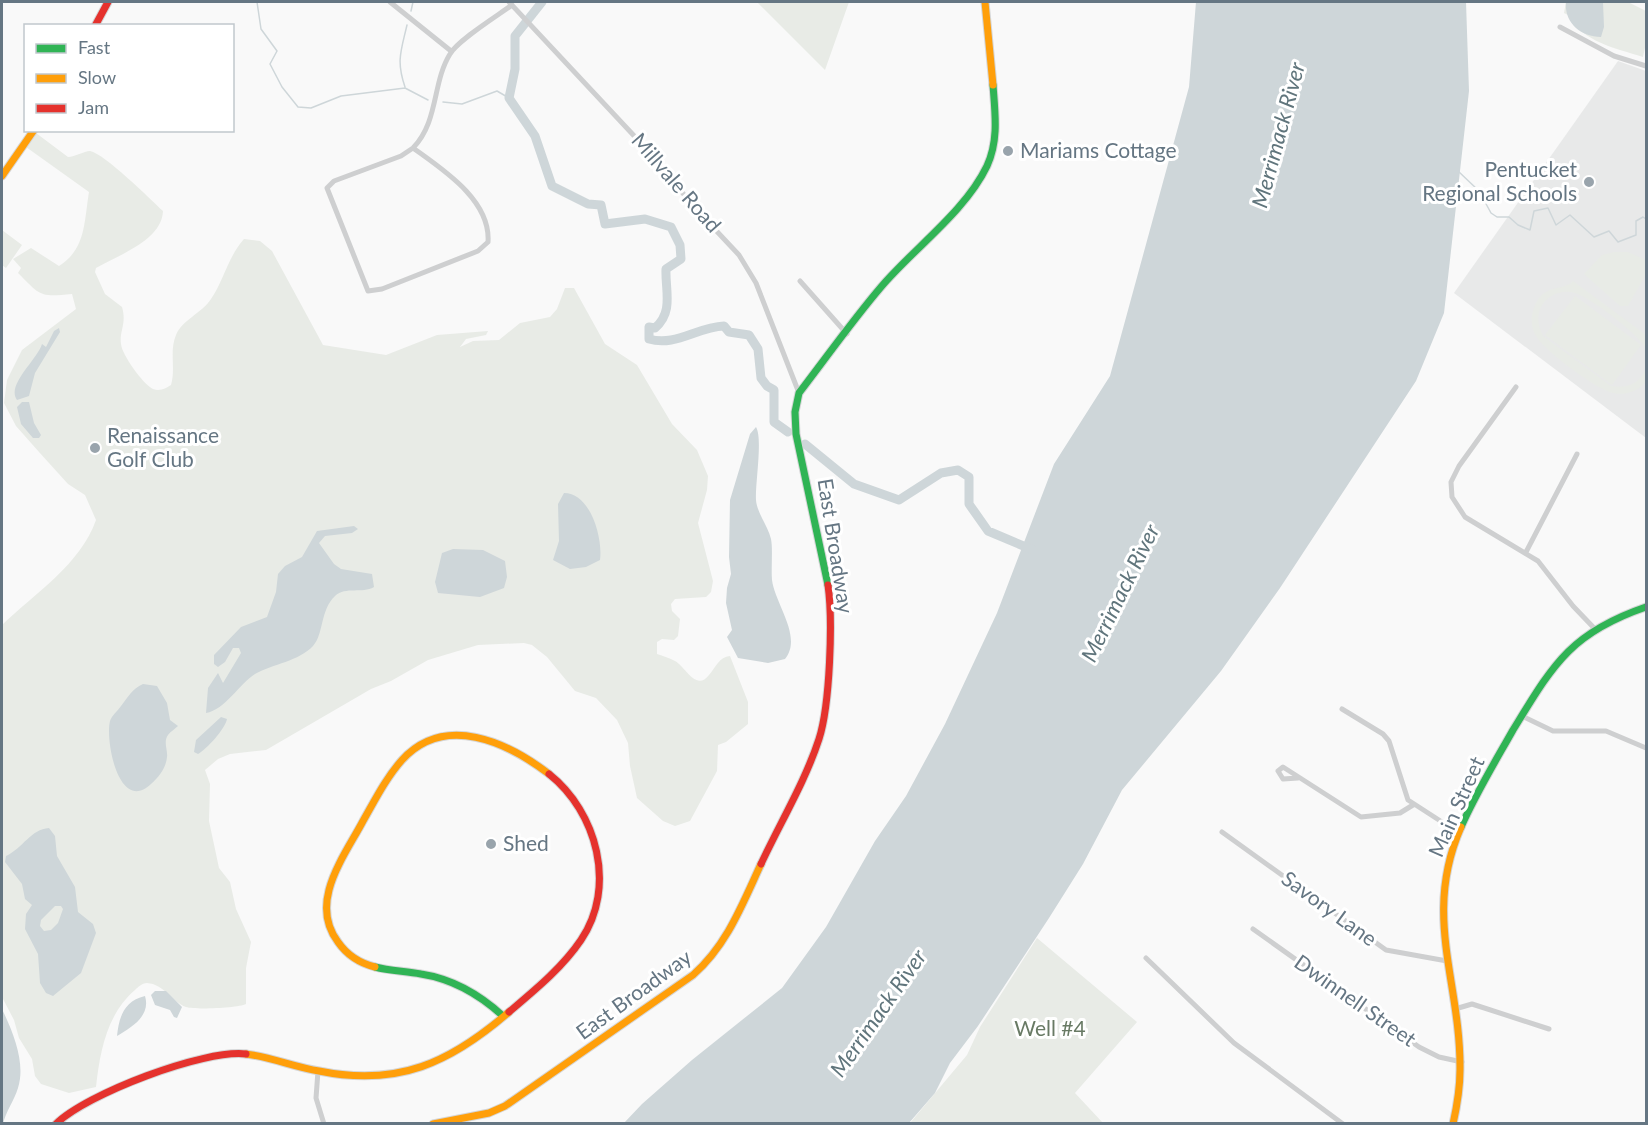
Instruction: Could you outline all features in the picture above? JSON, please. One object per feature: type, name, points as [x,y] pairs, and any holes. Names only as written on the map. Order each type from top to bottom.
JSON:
[{"type":"street","points":[[96,24],[108,2]]},
{"type":"street","points":[[390,2],[451,51]]},
{"type":"street","points":[[799,393],[847,334],[881,287],[968,196],[991,158],[996,139],[996,120],[985,2]]},
{"type":"street","points":[[412,148],[466,190],[485,223],[488,242],[482,249],[470,254],[381,290],[368,291],[327,188],[334,181],[401,156],[412,148],[433,112],[442,72],[451,51],[510,3]]},
{"type":"street","name":"Millvale Road","points":[[510,3],[652,155],[694,207],[745,264],[756,283],[799,393]]},
{"type":"street","points":[[1560,27],[1614,56],[1647,66]]},
{"type":"street","points":[[2,176],[33,132]]},
{"type":"street","points":[[800,281],[847,334]]},
{"type":"street","points":[[1516,387],[1459,466],[1451,488],[1455,504],[1465,517],[1526,552],[1545,568],[1573,606],[1595,629]]},
{"type":"street","name":"East Broadway","points":[[433,1124],[489,1113],[505,1106],[693,975],[710,960],[728,935],[787,803],[811,758],[819,738],[824,712],[830,647],[831,601],[796,434],[795,412],[799,393]]},
{"type":"street","points":[[1526,552],[1577,454]]},
{"type":"street","name":"Main Street","points":[[1455,1121],[1461,1090],[1462,1062],[1447,961],[1442,907],[1444,884],[1459,833],[1522,716],[1556,661],[1595,629],[1647,607]]},
{"type":"street","points":[[1342,709],[1383,734],[1389,741],[1403,789],[1413,805],[1459,833]]},
{"type":"street","points":[[1522,716],[1553,730],[1617,733],[1647,748]]},
{"type":"street","points":[[56,1124],[76,1107],[204,1056],[251,1054],[318,1071],[375,1077],[418,1070],[459,1052],[503,1016],[572,952],[585,934],[598,894],[596,849],[580,807],[563,786],[548,773],[500,743],[472,735],[450,735],[418,747],[394,771],[330,880],[326,896],[328,920],[340,946],[363,964],[379,970],[415,972],[447,980],[477,994],[503,1016]]},
{"type":"street","points":[[1298,778],[1361,817],[1400,813],[1413,805]]},
{"type":"street","name":"Savory Lane","points":[[1222,832],[1386,950],[1447,961]]},
{"type":"street","name":"Dwinnell Street","points":[[1253,929],[1419,1047],[1438,1057],[1462,1062]]},
{"type":"street","points":[[1146,958],[1234,1043],[1300,1089],[1343,1124]]},
{"type":"street","points":[[1455,1009],[1472,1004],[1549,1029]]},
{"type":"street","points":[[318,1071],[316,1094],[324,1124]]},
{"type":"shaded area","name":"Pentucket Regional Schools","points":[[1618,61],[1646,71],[1646,438],[1454,293]]},
{"type":"green space","points":[[757,2],[849,2],[825,70]]},
{"type":"green space","points":[[1566,2],[1628,2],[1646,11],[1646,43],[1643,57],[1601,43],[1582,32],[1564,13]]},
{"type":"green space","name":"Renaissance Golf Club","points":[[36,133],[68,157],[90,151],[97,154],[116,168],[163,211],[161,221],[147,238],[138,246],[96,268],[95,272],[105,294],[122,307],[124,318],[121,339],[125,355],[144,381],[156,390],[171,385],[176,335],[183,325],[211,299],[234,253],[244,239],[260,241],[272,251],[323,345],[386,355],[437,335],[488,331],[486,335],[466,339],[460,347],[473,341],[499,340],[520,323],[550,317],[557,309],[565,288],[574,288],[605,344],[637,365],[672,424],[697,450],[708,476],[707,490],[698,523],[713,581],[711,592],[706,597],[675,599],[671,604],[672,611],[680,619],[678,636],[674,640],[662,639],[657,642],[657,654],[675,661],[700,681],[709,675],[720,660],[730,656],[748,702],[748,724],[726,742],[718,745],[717,771],[690,821],[675,826],[663,821],[637,798],[628,743],[617,720],[596,698],[575,691],[547,657],[532,645],[524,643],[478,645],[428,660],[391,681],[371,689],[266,750],[230,754],[218,759],[205,770],[210,784],[209,821],[219,868],[230,882],[236,909],[251,942],[246,968],[246,1004],[216,1008],[186,1007],[158,986],[142,984],[125,1000],[111,1022],[100,1060],[96,1087],[69,1093],[41,1084],[35,1076],[32,1059],[19,1038],[14,1020],[2,997],[2,625],[68,564],[89,536],[96,520],[85,495],[68,484],[16,426],[4,403],[7,380],[22,350],[76,309],[72,294],[46,295],[36,291],[18,273],[21,268],[13,259],[31,248],[59,266],[68,259],[79,243],[84,224],[89,192],[26,147]]},
{"type":"green space","points":[[2,230],[22,245],[6,268],[2,265]]},
{"type":"green space","points":[[1628,252],[1646,260],[1646,274],[1628,306],[1620,306],[1584,274],[1602,255]]},
{"type":"green space","points":[[1573,281],[1646,335],[1646,349],[1614,317],[1592,301],[1570,292],[1552,295],[1542,305],[1538,320],[1543,336],[1611,386],[1622,387],[1632,384],[1646,369],[1646,382],[1639,388],[1618,394],[1596,385],[1561,361],[1543,345],[1536,335],[1532,320],[1538,300],[1548,291]]},
{"type":"green space","points":[[1575,296],[1641,345],[1612,385],[1545,335]]},
{"type":"green space","name":"Well #4","points":[[1037,938],[1137,1022],[1075,1093],[1103,1123],[910,1123],[967,1055],[980,1027]]},
{"type":"water","name":"Merrimack River","points":[[1196,2],[1466,2],[1469,91],[1444,313],[1416,381],[1280,588],[1221,671],[1122,790],[1083,864],[1049,918],[978,1026],[950,1063],[935,1093],[909,1123],[624,1123],[692,1060],[782,988],[826,927],[875,841],[906,796],[945,724],[997,613],[1054,464],[1110,376],[1189,87]]},
{"type":"water","points":[[1566,2],[1603,2],[1604,27],[1601,37],[1586,34],[1575,27],[1568,16]]},
{"type":"water","points":[[59,328],[60,332],[35,373],[29,396],[17,400],[15,394],[19,380],[42,344],[46,347],[54,331]]},
{"type":"water","points":[[22,402],[29,402],[34,423],[41,435],[39,438],[33,438],[21,424],[17,407]]},
{"type":"water","points":[[756,427],[759,451],[756,500],[771,539],[772,580],[790,631],[791,641],[790,650],[785,659],[768,663],[738,658],[727,637],[732,630],[726,603],[731,574],[730,500],[750,434]]},
{"type":"water","points":[[564,493],[573,495],[581,501],[588,509],[597,530],[600,560],[586,567],[570,569],[553,560],[559,541],[558,504]]},
{"type":"water","points":[[354,526],[358,529],[352,533],[325,536],[319,543],[334,564],[341,569],[372,574],[374,587],[344,591],[335,596],[327,608],[319,635],[313,646],[293,659],[255,674],[220,707],[206,713],[208,688],[218,673],[223,683],[241,653],[239,648],[233,648],[225,662],[218,667],[214,664],[214,655],[241,627],[267,617],[276,592],[278,574],[285,566],[302,557],[317,531]]},
{"type":"water","points":[[453,549],[483,550],[505,561],[507,577],[504,588],[480,597],[438,593],[435,582],[442,553]]},
{"type":"water","points":[[143,684],[157,686],[167,703],[170,720],[178,726],[167,738],[167,757],[162,772],[151,784],[140,791],[130,790],[123,783],[112,758],[109,731],[112,717],[133,691]]},
{"type":"water","points":[[221,717],[227,719],[219,733],[202,751],[198,754],[194,752],[196,740]]},
{"type":"water","points":[[49,828],[55,836],[57,856],[75,887],[78,912],[93,924],[96,933],[81,973],[53,996],[46,993],[40,983],[38,954],[25,929],[26,914],[32,905],[25,899],[22,884],[5,862],[6,856],[43,829]],"holes":[[[55,906],[61,906],[63,909],[58,923],[51,930],[44,931],[40,926],[41,920]]]},
{"type":"water","points":[[155,991],[166,991],[182,1007],[177,1018],[170,1010],[155,1005],[151,995]]},
{"type":"water","points":[[145,996],[143,1015],[134,1025],[117,1036],[119,1022],[127,1006]]},
{"type":"water","points":[[2,1009],[14,1038],[20,1068],[18,1088],[3,1124]]},
{"type":"waterway","points":[[257,2],[261,29],[277,51],[270,64],[282,87],[298,107],[311,108],[341,96],[405,88],[428,100]]},
{"type":"waterway","points":[[411,11],[413,2]]},
{"type":"waterway","points":[[542,2],[515,36],[515,69],[509,98],[535,136],[552,186],[588,204],[601,205],[605,224],[645,219],[671,227],[680,245],[681,259],[666,269],[667,308],[661,322],[655,328],[649,327],[649,339],[659,341],[677,339],[724,326],[729,332],[749,335],[758,349],[761,378],[767,386],[774,390],[774,422],[788,432]]},
{"type":"waterway","points":[[405,87],[400,63],[407,25]]},
{"type":"waterway","points":[[443,102],[462,104],[497,91],[509,98]]},
{"type":"waterway","points":[[1458,171],[1479,191],[1491,213],[1497,217],[1509,217],[1518,225],[1530,230],[1534,211],[1548,208],[1556,225],[1570,215],[1594,237],[1609,231],[1618,242],[1636,235],[1636,221],[1643,217],[1646,219]]},
{"type":"waterway","points":[[805,444],[854,484],[899,500],[941,473],[958,470],[969,477],[969,504],[988,531],[1033,550]]},
{"type":"traffic: fast","points":[[828,585],[796,434],[795,412],[799,393],[881,287],[966,199],[977,183],[987,166],[993,146],[995,126],[993,85]]},
{"type":"traffic: fast","points":[[1461,827],[1513,730],[1553,669],[1581,640],[1620,617],[1646,607]]},
{"type":"traffic: fast","points":[[375,967],[433,976],[455,984],[475,994],[503,1016]]},
{"type":"traffic: slow","points":[[985,2],[993,85]]},
{"type":"traffic: slow","points":[[2,176],[33,132]]},
{"type":"traffic: slow","points":[[375,967],[354,958],[338,942],[330,927],[327,911],[328,896],[332,880],[347,849],[381,789],[402,760],[419,746],[437,738],[456,735],[476,737],[495,743],[532,762],[549,774]]},
{"type":"traffic: slow","points":[[1453,1124],[1460,1070],[1459,1038],[1444,920],[1445,890],[1450,859],[1461,827]]},
{"type":"traffic: slow","points":[[433,1124],[489,1113],[505,1106],[693,975],[724,938],[761,864]]},
{"type":"traffic: slow","points":[[246,1054],[347,1075],[374,1076],[398,1073],[422,1067],[466,1045],[509,1012]]},
{"type":"traffic: jam","points":[[96,24],[108,2]]},
{"type":"traffic: jam","points":[[761,864],[807,771],[823,724],[830,662],[828,585]]},
{"type":"traffic: jam","points":[[509,1012],[548,978],[574,950],[592,919],[598,897],[599,874],[590,829],[566,790],[549,774]]},
{"type":"traffic: jam","points":[[56,1124],[92,1100],[146,1076],[203,1059],[227,1054],[246,1054]]},
{"type":"place","name":"Mariams Cottage","points":[[1008,151]]},
{"type":"place","name":"Pentucket Regional Schools","points":[[1589,182]]},
{"type":"place","name":"Renaissance Golf Club","points":[[95,448]]},
{"type":"place","name":"Shed","points":[[491,844]]}]
